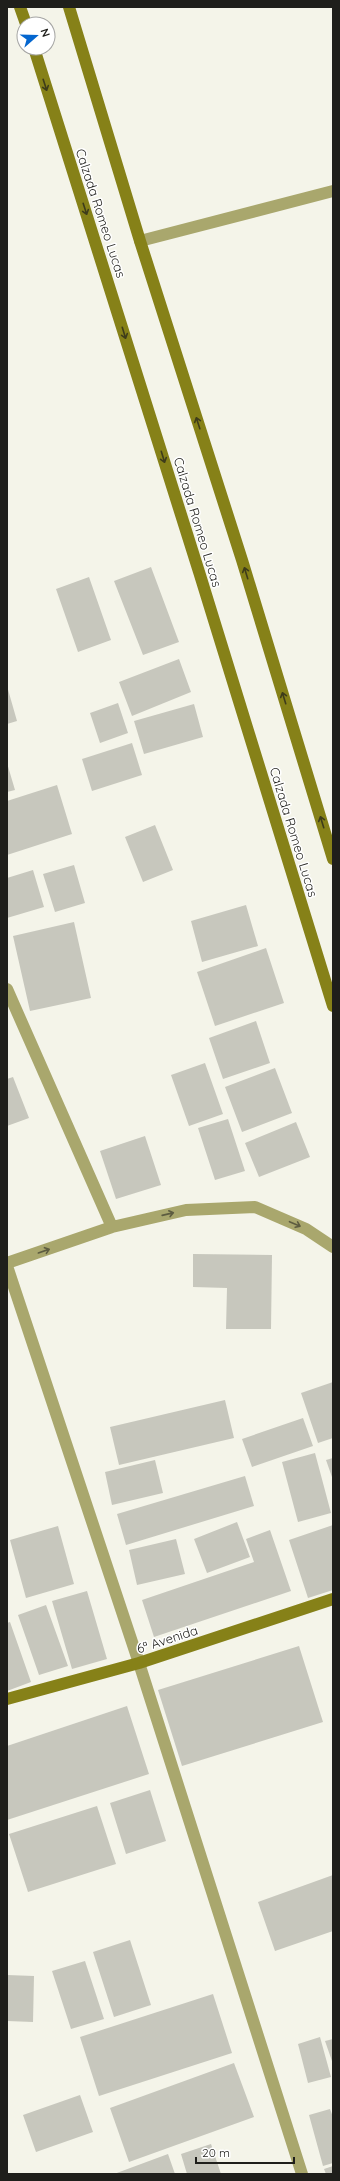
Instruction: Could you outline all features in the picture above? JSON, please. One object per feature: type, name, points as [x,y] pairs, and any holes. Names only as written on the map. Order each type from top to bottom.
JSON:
[{"type":"street","points":[[69,7],[140,241],[242,560],[333,859]]},
{"type":"street","name":"Calzada Romeo Lucas","points":[[37,56],[200,574],[333,1006]]},
{"type":"street","points":[[140,241],[333,191]]},
{"type":"street","points":[[7,989],[112,1227]]},
{"type":"street","points":[[299,2173],[139,1663],[7,1265],[112,1227],[186,1210],[255,1207],[306,1229],[333,1247]]},
{"type":"street","name":"6ª Avenida","points":[[7,1698],[139,1663],[333,1599]]},
{"type":"building","points":[[151,567],[179,642],[143,655],[114,581]]},
{"type":"building","points":[[89,577],[111,640],[78,652],[56,589]]},
{"type":"building","points":[[179,659],[191,692],[132,716],[119,682]]},
{"type":"building","points":[[7,686],[17,721],[7,724]]},
{"type":"building","points":[[118,703],[128,733],[100,743],[90,713]]},
{"type":"building","points":[[194,704],[203,737],[144,754],[134,721]]},
{"type":"building","points":[[132,743],[142,775],[92,791],[82,759]]},
{"type":"building","points":[[7,763],[15,790],[7,792]]},
{"type":"building","points":[[57,785],[72,834],[7,855],[7,801]]},
{"type":"building","points":[[155,825],[173,870],[143,882],[125,837]]},
{"type":"building","points":[[74,865],[85,903],[55,912],[43,874]]},
{"type":"building","points":[[33,870],[44,907],[7,918],[7,878]]},
{"type":"building","points":[[246,905],[258,946],[202,962],[191,921]]},
{"type":"building","points":[[74,922],[91,998],[30,1011],[13,936]]},
{"type":"building","points":[[266,948],[284,1003],[215,1026],[197,972]]},
{"type":"building","points":[[256,1021],[270,1063],[223,1079],[209,1038]]},
{"type":"building","points":[[205,1063],[223,1114],[189,1126],[171,1075]]},
{"type":"building","points":[[275,1068],[292,1113],[242,1132],[225,1087]]},
{"type":"building","points":[[13,1077],[29,1118],[7,1126],[7,1079]]},
{"type":"building","points":[[228,1119],[245,1171],[215,1180],[198,1128]]},
{"type":"building","points":[[296,1122],[310,1157],[259,1177],[245,1143]]},
{"type":"building","points":[[145,1136],[161,1185],[116,1199],[100,1151]]},
{"type":"building","points":[[193,1254],[272,1255],[271,1329],[226,1329],[227,1288],[193,1287]]},
{"type":"building","points":[[333,1382],[333,1438],[318,1443],[301,1393]]},
{"type":"building","points":[[225,1400],[234,1438],[119,1465],[110,1427]]},
{"type":"building","points":[[303,1418],[313,1446],[252,1467],[242,1439]]},
{"type":"building","points":[[315,1453],[331,1513],[298,1522],[282,1462]]},
{"type":"building","points":[[333,1458],[333,1480],[326,1460]]},
{"type":"building","points":[[155,1460],[163,1493],[112,1505],[105,1472]]},
{"type":"building","points":[[245,1476],[254,1506],[126,1545],[117,1514]]},
{"type":"building","points":[[237,1522],[250,1557],[207,1573],[194,1539]]},
{"type":"building","points":[[333,1525],[333,1590],[308,1598],[289,1540]]},
{"type":"building","points":[[58,1526],[74,1584],[26,1598],[10,1540]]},
{"type":"building","points":[[270,1530],[291,1591],[154,1637],[142,1600],[254,1562],[246,1539]]},
{"type":"building","points":[[176,1539],[185,1574],[137,1585],[129,1550]]},
{"type":"building","points":[[87,1591],[107,1659],[72,1669],[52,1601]]},
{"type":"building","points":[[46,1605],[68,1666],[39,1675],[18,1615]]},
{"type":"building","points":[[10,1622],[31,1682],[7,1691],[7,1623]]},
{"type":"building","points":[[299,1646],[323,1722],[182,1766],[158,1690]]},
{"type":"building","points":[[127,1706],[149,1774],[7,1820],[7,1746]]},
{"type":"building","points":[[150,1790],[166,1841],[126,1854],[110,1803]]},
{"type":"building","points":[[97,1806],[116,1864],[28,1892],[9,1834]]},
{"type":"building","points":[[333,1875],[333,1931],[275,1951],[258,1902]]},
{"type":"building","points":[[130,1940],[151,2005],[114,2017],[93,1952]]},
{"type":"building","points":[[85,1961],[104,2019],[71,2029],[52,1971]]},
{"type":"building","points":[[7,1975],[34,1976],[33,2022],[7,2021]]},
{"type":"building","points":[[213,1994],[232,2053],[99,2096],[80,2037]]},
{"type":"building","points":[[320,2037],[331,2077],[308,2083],[298,2044]]},
{"type":"building","points":[[333,2039],[333,2064],[325,2041]]},
{"type":"building","points":[[234,2063],[254,2117],[129,2162],[110,2108]]},
{"type":"building","points":[[80,2095],[93,2132],[36,2152],[23,2115]]},
{"type":"building","points":[[330,2109],[333,2117],[333,2163],[323,2166],[309,2115]]},
{"type":"building","points":[[211,2144],[221,2174],[187,2174],[181,2154]]},
{"type":"building","points":[[168,2154],[175,2174],[114,2174]]},
{"type":"building","points":[[333,2166],[333,2174],[326,2174],[324,2169]]}]
